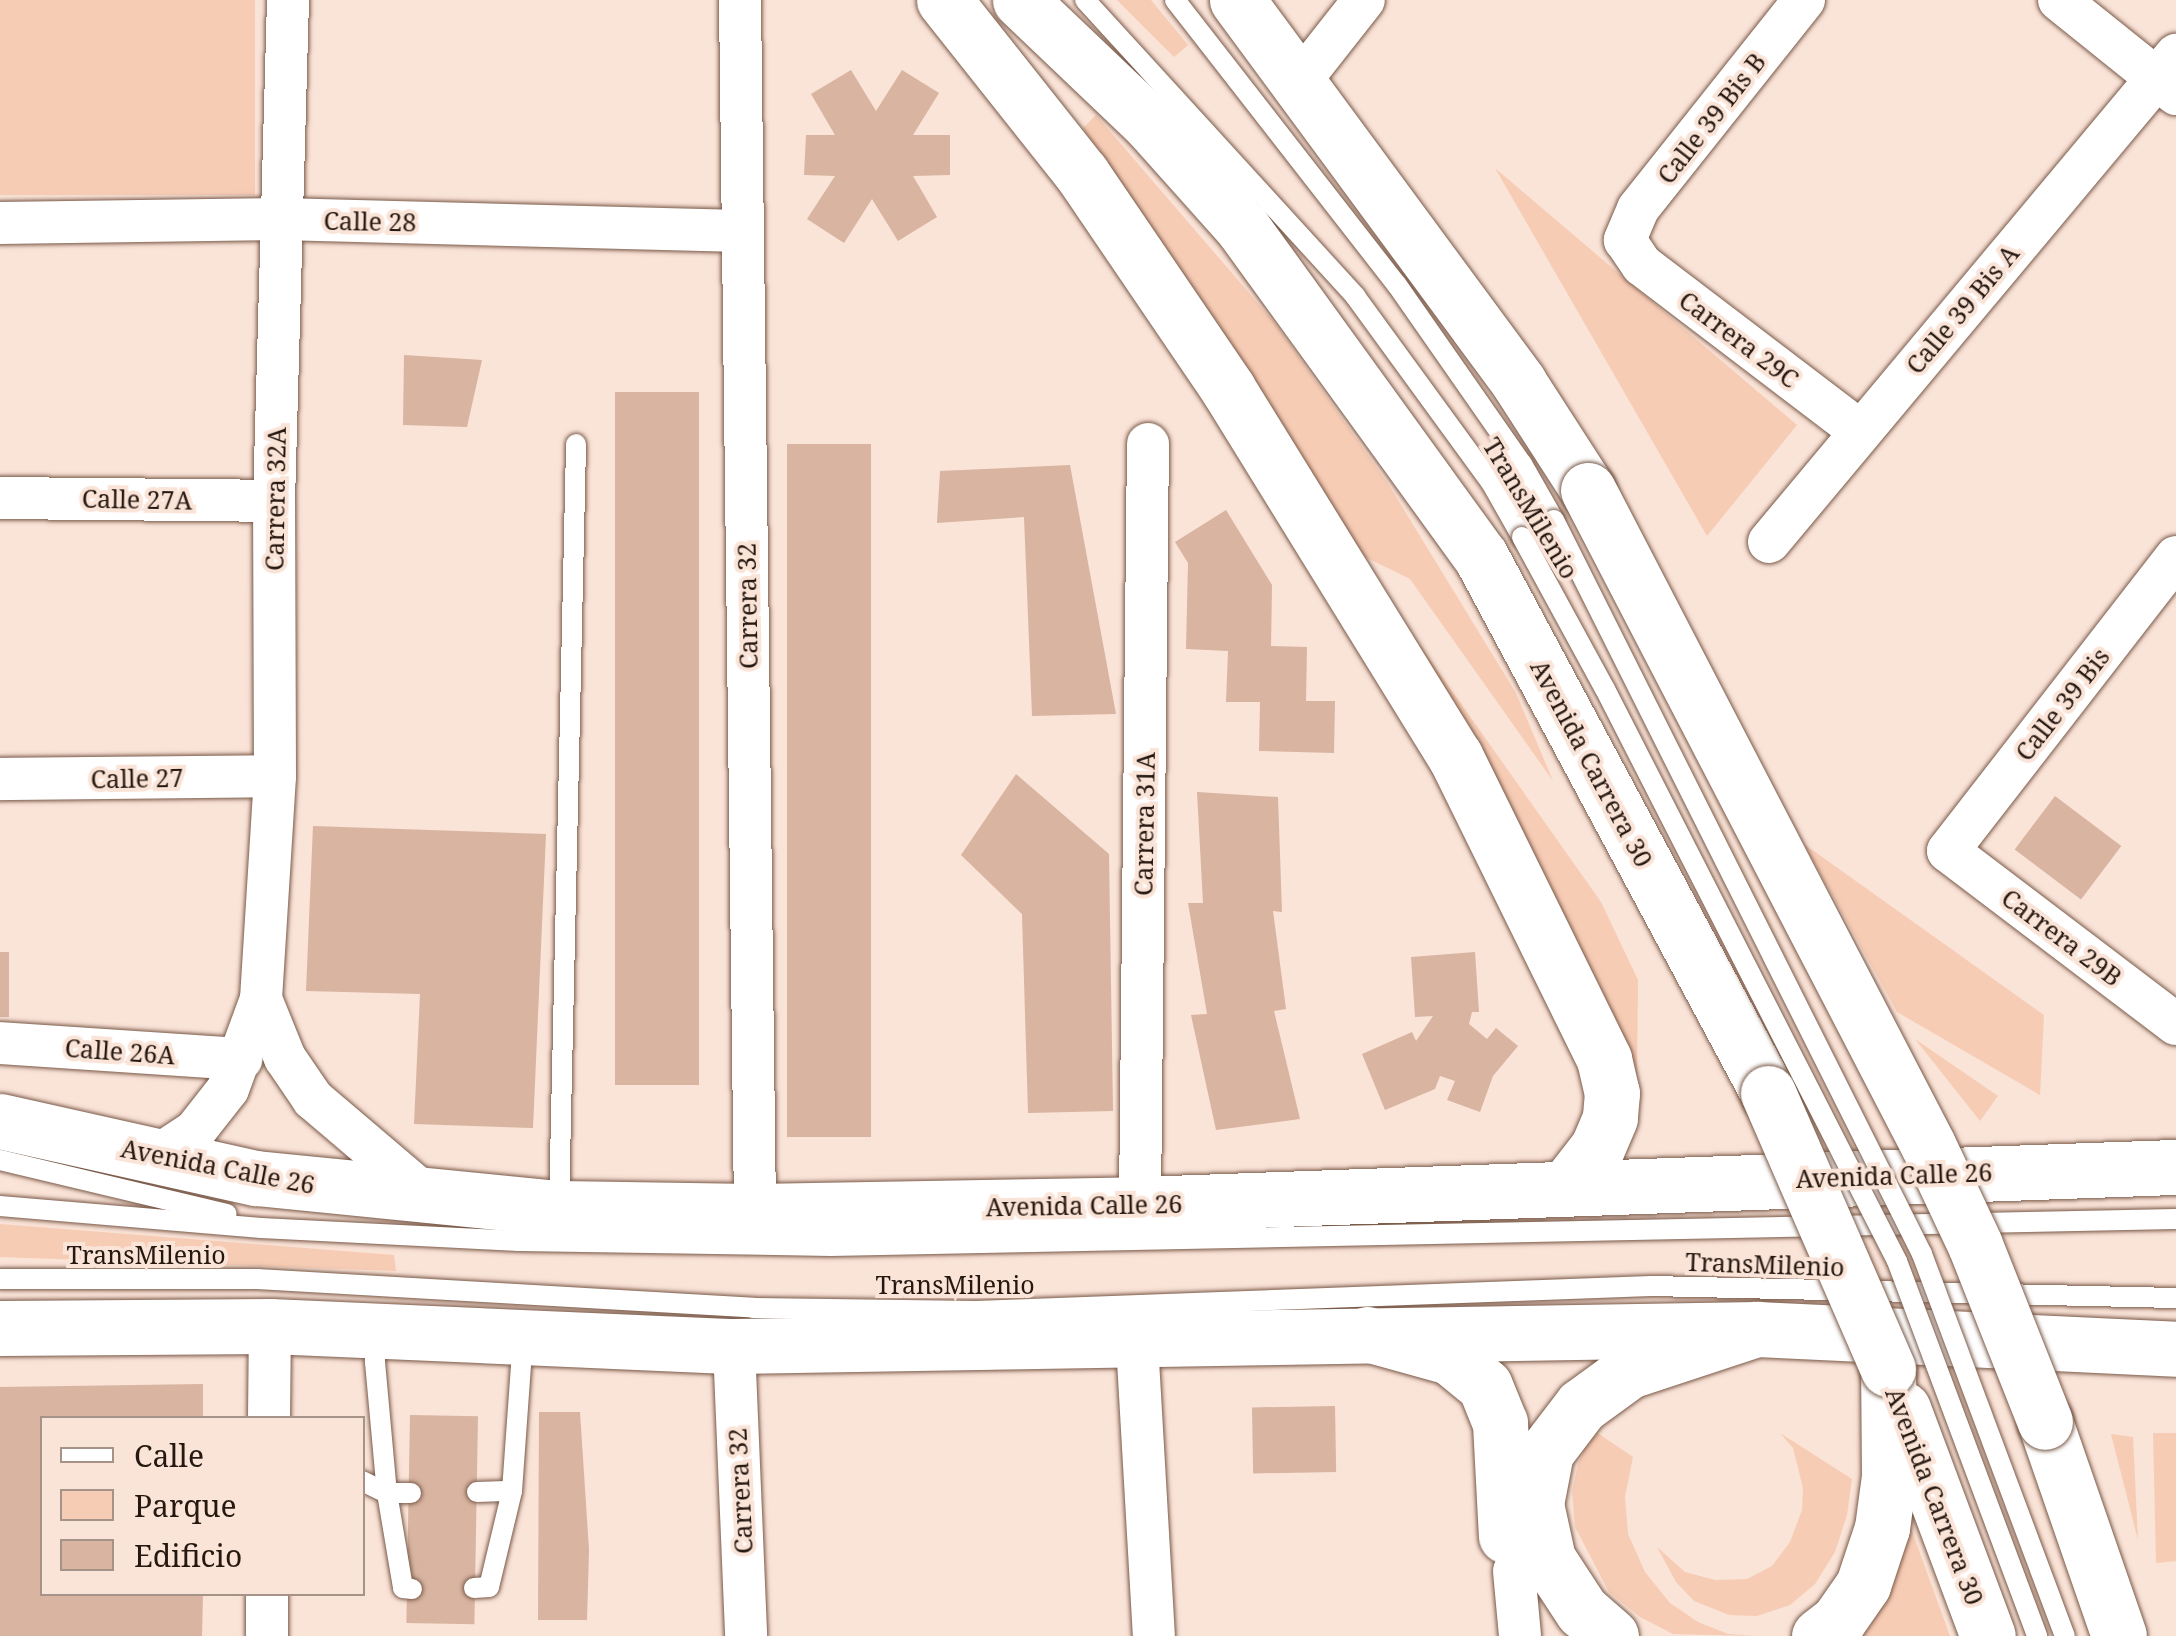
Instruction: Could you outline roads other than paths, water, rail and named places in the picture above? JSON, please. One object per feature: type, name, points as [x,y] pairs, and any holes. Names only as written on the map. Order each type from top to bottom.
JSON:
[{"type":"main road","points":[[944,0],[1082,174],[1216,373],[1455,756],[1604,1060],[1612,1093],[1610,1118],[1597,1148],[1566,1188]]},
{"type":"main road","name":"Avenida Carrera 30","points":[[1020,0],[1149,123],[1242,228],[1502,546],[1768,1093],[1888,1369],[1988,1636]]},
{"type":"main road","points":[[1222,0],[1297,86]]},
{"type":"main road","points":[[1236,0],[1519,383],[1571,505],[1967,1228],[2046,1422],[2119,1636]]},
{"type":"main road","name":"Avenida Calle 26","points":[[0,1121],[256,1178],[559,1208],[755,1211],[1140,1204],[2176,1167]]},
{"type":"main road","points":[[0,1328],[270,1326],[734,1346],[1137,1343],[1367,1334],[1757,1330],[2176,1348]]},
{"type":"main road","points":[[1611,1636],[1582,1610],[1548,1559],[1536,1504],[1546,1452],[1581,1406],[1629,1371],[1757,1330]]},
{"type":"main road","points":[[1367,1334],[1450,1357],[1490,1393],[1500,1422],[1504,1521],[1514,1571],[1556,1636]]},
{"type":"main road","points":[[1819,1636],[1852,1604],[1871,1566],[1885,1514],[1890,1449],[1888,1369]]},
{"type":"street","name":"Carrera 32A","points":[[156,1156],[196,1131],[216,1108],[240,1059],[261,999],[274,776],[274,501],[288,0]]},
{"type":"street","name":"Carrera 32","points":[[740,0],[755,1211]]},
{"type":"street","points":[[1297,86],[1364,0]]},
{"type":"street","name":"Calle 39 Bis B","points":[[1625,240],[1638,210],[1804,0]]},
{"type":"street","points":[[2064,1],[2169,75]]},
{"type":"street","name":"Calle 39 Bis A","points":[[1770,542],[1860,431],[2169,75]]},
{"type":"street","name":"Calle 28","points":[[0,223],[280,219],[741,231]]},
{"type":"street","name":"Carrera 29C","points":[[1625,240],[1642,264],[1860,431]]},
{"type":"street","name":"Carrera 31A","points":[[1140,1204],[1148,444]]},
{"type":"street","name":"Calle 27A","points":[[0,498],[274,501]]},
{"type":"street","name":"Calle 39 Bis","points":[[1948,851],[2176,557]]},
{"type":"street","name":"Calle 27","points":[[0,780],[274,776]]},
{"type":"street","name":"Carrera 29B","points":[[1948,851],[2176,1024]]},
{"type":"street","name":"Carrera 32A","points":[[261,999],[285,1058],[314,1100],[429,1198]]},
{"type":"street","name":"Calle 26A","points":[[0,1043],[240,1059]]},
{"type":"street","points":[[269,1416],[270,1326]]},
{"type":"street","points":[[1137,1343],[1154,1636]]},
{"type":"street","name":"Carrera 32","points":[[734,1346],[746,1636]]},
{"type":"street","points":[[1514,1571],[1520,1636]]},
{"type":"street","points":[[267,1596],[267,1636]]},
{"type":"lane","name":"TransMilenio","points":[[1085,0],[1355,296],[1492,484],[1502,546],[1605,689],[1898,1261],[2037,1636]]},
{"type":"lane","name":"TransMilenio","points":[[1175,0],[1398,286],[1522,464],[1571,505],[1922,1254],[2065,1636]]},
{"type":"lane","points":[[559,1208],[576,444]]},
{"type":"lane","name":"TransMilenio","points":[[0,1160],[297,1229]]},
{"type":"lane","name":"TransMilenio","points":[[0,1206],[518,1241],[831,1246],[2176,1219]]},
{"type":"lane","name":"TransMilenio","points":[[0,1279],[257,1279],[754,1308],[939,1311],[1651,1286],[2176,1298]]},
{"type":"lane","points":[[378,1330],[376,1362],[387,1493],[403,1588],[412,1589]]},
{"type":"lane","points":[[474,1588],[489,1587],[512,1491],[523,1337]]},
{"type":"lane","points":[[365,1483],[387,1493],[411,1493]]},
{"type":"lane","points":[[477,1492],[512,1491]]}]
